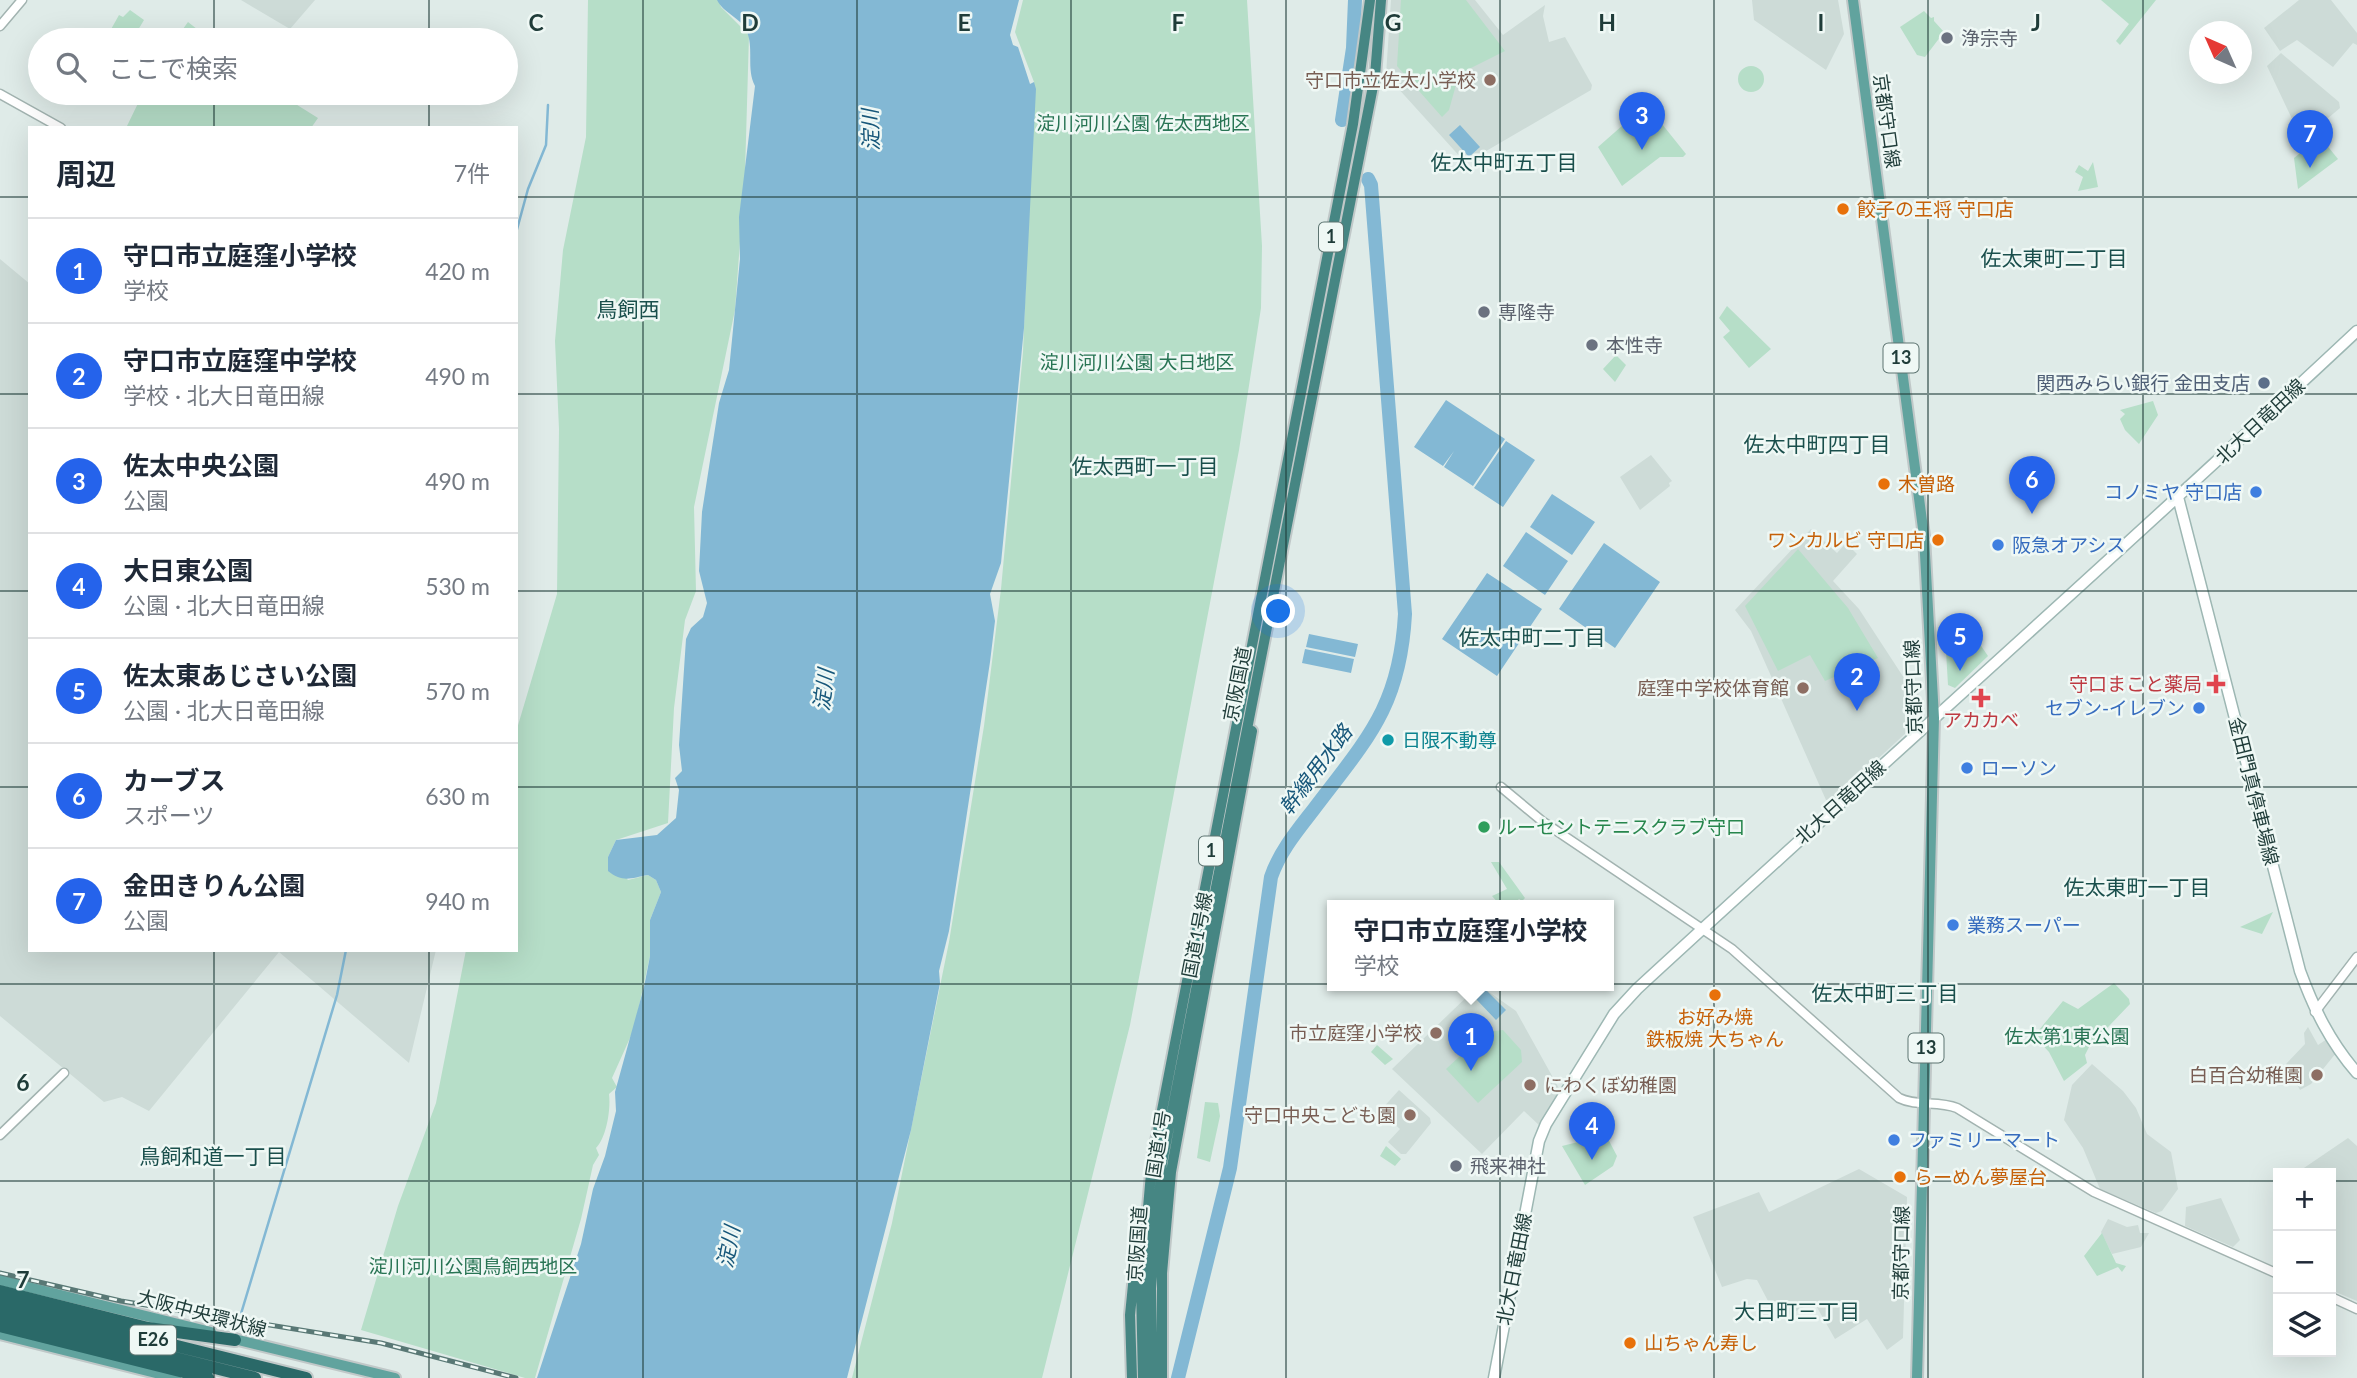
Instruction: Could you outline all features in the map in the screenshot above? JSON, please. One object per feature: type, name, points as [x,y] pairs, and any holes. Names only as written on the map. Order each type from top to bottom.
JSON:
[{"type":"highway","name":"京阪国道","points":[[1153,1378],[1152,1274],[1162,1163],[1257,668],[1318,328],[1353,124],[1370,0]]},
{"type":"highway","name":"京阪国道","points":[[1143,1378],[1141,1288],[1147,1203],[1159,1120],[1318,328],[1375,76],[1381,0]]},
{"type":"highway","name":"国道1号線","points":[[1194,1043],[1247,774],[1257,668]]},
{"type":"highway","name":"国道1号","points":[[1162,1378],[1161,1312],[1166,1216],[1176,1136],[1194,1043]]},
{"type":"highway","name":"1","points":[[1132,1378],[1130,1315],[1136,1260],[1147,1203]]},
{"type":"highway","points":[[0,1291],[162,1331],[235,1340]]},
{"type":"highway","name":"E26","points":[[0,1302],[306,1378]]},
{"type":"highway","name":"E26","points":[[0,1314],[255,1378]]},
{"type":"highway","points":[[0,1326],[208,1378]]},
{"type":"main road","name":"京都守口線","points":[[1853,0],[1924,537],[1934,718],[1925,1103],[1919,1202],[1917,1378]]},
{"type":"main road","name":"北大日竜田線","points":[[1493,1378],[1541,1133],[1614,1014],[1701,930],[2357,331]]},
{"type":"main road","name":"金田門真停車場線","points":[[2178,497],[2285,917],[2315,1012],[2336,1048],[2357,1073]]},
{"type":"main road","name":"大阪中央環状線","points":[[0,1280],[396,1378]]},
{"type":"main road","points":[[0,1334],[176,1378]]},
{"type":"street","points":[[0,26],[22,0]]},
{"type":"street","points":[[0,94],[57,126]]},
{"type":"street","points":[[1501,787],[1542,821],[1739,955],[1899,1098],[1908,1102],[1947,1104],[1956,1108],[2094,1192],[2273,1271]]},
{"type":"street","points":[[2315,1012],[2357,957]]},
{"type":"street","points":[[0,1136],[64,1073]]},
{"type":"street","points":[[2336,1299],[2357,1309]]},
{"type":"shaded area","points":[[241,0],[315,0],[288,28]]},
{"type":"shaded area","name":"守口市立佐太小学校","points":[[1391,0],[1475,0],[1503,35],[1545,5],[1543,16],[1549,42],[1565,37],[1592,85],[1591,90],[1469,161],[1463,160],[1386,75]]},
{"type":"shaded area","points":[[1752,0],[1838,0],[1844,34],[1826,70],[1754,20]]},
{"type":"shaded area","points":[[2299,0],[2331,0],[2357,33],[2357,45],[2353,43],[2333,67],[2297,40],[2280,51],[2264,28]]},
{"type":"shaded area","points":[[2281,53],[2339,102],[2340,108],[2301,141],[2294,135],[2293,121],[2267,66]]},
{"type":"shaded area","points":[[0,259],[28,282],[28,952],[279,952],[149,1111],[122,1097],[104,1102],[0,1016]]},
{"type":"shaded area","points":[[1651,455],[1672,481],[1670,486],[1640,510],[1620,477]]},
{"type":"shaded area","points":[[1811,529],[1837,553],[1846,543],[1857,554],[1833,581],[1859,609],[1904,678],[1910,675],[1920,698],[1920,720],[1832,801],[1826,800],[1751,631],[1735,610]]},
{"type":"shaded area","points":[[279,952],[436,952],[409,1063]]},
{"type":"shaded area","points":[[1473,991],[1488,991],[1516,1011],[1561,1092],[1540,1126],[1524,1111],[1482,1154],[1392,1069]]},
{"type":"shaded area","points":[[2308,1027],[2318,1045],[2327,1039],[2336,1053],[2311,1084],[2300,1090],[2286,1064],[2305,1044],[2304,1033]]},
{"type":"shaded area","points":[[2092,1064],[2123,1091],[2136,1108],[2147,1134],[2171,1152],[2178,1189],[2162,1211],[2156,1213],[2100,1189],[2083,1148],[2064,1120],[2072,1085]]},
{"type":"shaded area","points":[[1399,1090],[1430,1118],[1431,1123],[1406,1154],[1401,1154],[1388,1142],[1400,1129],[1380,1111]]},
{"type":"shaded area","points":[[2348,1138],[2357,1146],[2357,1301],[2336,1292],[2336,1168],[2304,1168]]},
{"type":"shaded area","points":[[1859,1169],[1907,1197],[1903,1338],[1887,1350],[1867,1319],[1835,1339],[1814,1302],[1778,1320],[1757,1280],[1747,1279],[1722,1287],[1693,1217],[1759,1192],[1769,1212]]},
{"type":"shaded area","points":[[2221,1198],[2240,1240],[2233,1247],[2185,1226],[2186,1207]]},
{"type":"shaded area","points":[[2108,1219],[2127,1227],[2138,1225],[2140,1233],[2149,1233],[2141,1247],[2112,1254],[2101,1232]]},
{"type":"green space","name":"淀川河川公園鳥飼西地区","points":[[588,0],[719,0],[721,7],[749,35],[745,173],[735,310],[694,507],[696,591],[685,620],[674,708],[668,823],[616,840],[608,857],[628,880],[648,875],[656,880],[661,892],[650,920],[650,956],[634,1029],[612,1078],[617,1087],[609,1094],[607,1123],[603,1138],[596,1148],[599,1155],[593,1165],[581,1219],[535,1378],[525,1378],[361,1330],[398,1206],[436,1103],[466,952],[518,952],[518,725],[557,594],[559,429],[555,341],[563,250],[586,137]]},
{"type":"green space","name":"淀川河川公園 大日地区","points":[[1023,0],[1247,0],[1262,246],[1261,308],[1239,450],[1130,1025],[1042,1378],[852,1378],[892,1223],[949,942],[984,726],[1001,589],[1023,352],[1034,82],[1015,32]]},
{"type":"green space","points":[[1401,0],[1466,0],[1505,51],[1459,74],[1449,110],[1442,117],[1397,66]]},
{"type":"green space","points":[[2101,0],[2156,0],[2120,45],[2116,41],[2129,24]]},
{"type":"green space","points":[[130,10],[144,20],[139,28],[112,28],[119,15],[123,17]]},
{"type":"green space","points":[[1924,11],[1931,18],[1934,17],[1934,21],[1944,32],[1925,57],[1917,55],[1900,27]]},
{"type":"green space","points":[[188,22],[196,28],[184,28]]},
{"type":"green space","points":[[1751,66],[1760,70],[1764,79],[1760,88],[1751,92],[1742,88],[1738,79],[1742,70]]},
{"type":"green space","points":[[137,105],[297,105],[318,118],[312,126],[127,126]]},
{"type":"green space","points":[[1650,109],[1686,154],[1683,157],[1660,157],[1622,186],[1598,147],[1623,125]]},
{"type":"green space","points":[[2325,143],[2338,159],[2298,189],[2294,158],[2309,146],[2312,150]]},
{"type":"green space","points":[[2093,162],[2098,187],[2078,191],[2083,177],[2075,172],[2079,165],[2088,171]]},
{"type":"green space","points":[[1727,306],[1771,349],[1749,368],[1723,337],[1730,331],[1719,318]]},
{"type":"green space","points":[[1616,355],[1626,365],[1615,382],[1603,369]]},
{"type":"green space","points":[[2153,401],[2158,415],[2139,444],[2125,430],[2120,419],[2125,414],[2120,410]]},
{"type":"green space","points":[[1798,549],[1848,608],[1878,658],[1825,681],[1810,655],[1778,671],[1745,606]]},
{"type":"green space","points":[[1973,634],[1988,656],[1955,688],[1948,685],[1946,651]]},
{"type":"green space","points":[[1491,862],[1499,862],[1525,898],[1496,900],[1492,896],[1507,889]]},
{"type":"green space","points":[[2273,912],[2262,934],[2240,927]]},
{"type":"green space","name":"佐太第1東公園","points":[[2114,983],[2129,999],[2130,1004],[2089,1047],[2085,1055],[2087,1063],[2064,1081],[2049,1052],[2034,1036],[2063,1001],[2078,1009]]},
{"type":"green space","points":[[1503,1030],[1521,1050],[1522,1062],[1478,1103],[1446,1069],[1486,1032]]},
{"type":"green space","points":[[1377,1045],[1393,1059],[1385,1065],[1371,1052]]},
{"type":"green space","points":[[1205,1102],[1218,1103],[1220,1116],[1210,1162],[1197,1158]]},
{"type":"green space","points":[[1606,1135],[1617,1156],[1613,1166],[1585,1185],[1562,1146]]},
{"type":"green space","points":[[1386,1146],[1401,1159],[1395,1166],[1380,1156]]},
{"type":"green space","points":[[2102,1233],[2116,1263],[2126,1266],[2122,1272],[2118,1267],[2097,1276],[2084,1256]]},
{"type":"water","name":"淀川","points":[[717,0],[1019,0],[1010,35],[1013,45],[1018,47],[1030,84],[1034,82],[1036,89],[1024,328],[1001,563],[990,594],[995,621],[990,662],[949,931],[939,971],[940,983],[911,1130],[847,1378],[537,1378],[581,1244],[593,1189],[605,1156],[616,1111],[615,1092],[650,956],[650,920],[661,892],[656,880],[648,875],[627,879],[613,875],[608,871],[608,857],[616,840],[657,835],[676,818],[679,790],[675,778],[682,771],[679,745],[686,639],[691,628],[703,617],[707,603],[699,571],[702,512],[719,403],[729,370],[740,259],[739,217],[755,86],[745,27]]},
{"type":"water","points":[[1460,125],[1480,147],[1469,157],[1449,135]]},
{"type":"water","points":[[1446,400],[1505,439],[1473,486],[1444,467],[1454,451],[1443,466],[1414,447]]},
{"type":"water","points":[[1506,441],[1535,460],[1503,507],[1474,488]]},
{"type":"water","points":[[1552,494],[1595,522],[1572,555],[1530,527]]},
{"type":"water","points":[[1526,532],[1568,561],[1545,595],[1503,566]]},
{"type":"water","points":[[1604,543],[1660,582],[1615,648],[1559,609]]},
{"type":"water","points":[[1487,573],[1542,609],[1497,676],[1442,639]]},
{"type":"water","points":[[1309,634],[1358,644],[1355,657],[1306,647]]},
{"type":"water","points":[[1305,649],[1354,659],[1351,673],[1302,663]]},
{"type":"water","points":[[1870,669],[1876,682],[1849,694],[1843,682]]},
{"type":"water","points":[[1487,991],[1506,1010],[1496,1020],[1476,999]]},
{"type":"waterway","name":"幹線用水路","points":[[1342,120],[1353,48],[1355,0]]},
{"type":"waterway","points":[[518,226],[528,189],[546,145],[548,105]]},
{"type":"waterway","name":"幹線用水路","points":[[1178,1378],[1230,1168],[1271,877],[1279,858],[1378,720],[1396,674],[1402,646],[1405,614],[1371,185],[1368,179]]},
{"type":"waterway","points":[[234,1337],[337,995],[346,952]]},
{"type":"railway","points":[[0,1273],[121,1301],[381,1343],[516,1378]]},
{"type":"place","name":"浄宗寺","points":[[1947,38]]},
{"type":"place","name":"守口市立佐太小学校","points":[[1490,80]]},
{"type":"place","name":"佐太中央公園","points":[[1642,150]]},
{"type":"place","name":"金田きりん公園","points":[[2310,168]]},
{"type":"place","name":"餃子の王将 守口店","points":[[1843,209]]},
{"type":"place","name":"専隆寺","points":[[1484,312]]},
{"type":"place","name":"本性寺","points":[[1592,345]]},
{"type":"place","name":"関西みらい銀行 金田支店","points":[[2264,383]]},
{"type":"place","name":"木曽路","points":[[1884,484]]},
{"type":"place","name":"コノミヤ 守口店","points":[[2256,492]]},
{"type":"place","name":"カーブス","points":[[2032,514]]},
{"type":"place","name":"ワンカルビ 守口店","points":[[1938,540]]},
{"type":"place","name":"阪急オアシス","points":[[1998,545]]},
{"type":"place","name":"佐太東あじさい公園","points":[[1960,671]]},
{"type":"place","name":"守口まこと薬局","points":[[2216,684]]},
{"type":"place","name":"庭窪中学校体育館","points":[[1803,688]]},
{"type":"place","name":"アカカベ","points":[[1981,698]]},
{"type":"place","name":"セブン-イレブン","points":[[2199,708]]},
{"type":"place","name":"守口市立庭窪中学校","points":[[1857,711]]},
{"type":"place","name":"日限不動尊","points":[[1388,740]]},
{"type":"place","name":"ローソン","points":[[1967,768]]},
{"type":"place","name":"ルーセントテニスクラブ守口","points":[[1484,827]]},
{"type":"place","name":"業務スーパー","points":[[1953,925]]},
{"type":"place","name":"お好み焼 鉄板焼 大ちゃん","points":[[1715,995]]},
{"type":"place","name":"市立庭窪小学校","points":[[1436,1033]]},
{"type":"place","name":"守口市立庭窪小学校","points":[[1471,1071]]},
{"type":"place","name":"白百合幼稚園","points":[[2317,1075]]},
{"type":"place","name":"にわくぼ幼稚園","points":[[1530,1085]]},
{"type":"place","name":"守口中央こども園","points":[[1410,1115]]},
{"type":"place","name":"ファミリーマート","points":[[1894,1140]]},
{"type":"place","name":"大日東公園","points":[[1592,1160]]},
{"type":"place","name":"飛来神社","points":[[1456,1166]]},
{"type":"place","name":"らーめん夢屋台","points":[[1900,1177]]},
{"type":"place","name":"山ちゃん寿し","points":[[1630,1343]]},
{"type":"district","name":"佐太中町五丁目","points":[[1504,163]]},
{"type":"district","name":"佐太東町二丁目","points":[[2054,259]]},
{"type":"district","name":"鳥飼西","points":[[628,310]]},
{"type":"district","name":"佐太中町四丁目","points":[[1817,445]]},
{"type":"district","name":"佐太西町一丁目","points":[[1145,467]]},
{"type":"district","name":"佐太中町二丁目","points":[[1532,638]]},
{"type":"district","name":"佐太東町一丁目","points":[[2137,888]]},
{"type":"district","name":"佐太中町三丁目","points":[[1885,994]]},
{"type":"district","name":"鳥飼和道一丁目","points":[[213,1157]]},
{"type":"district","name":"大日町三丁目","points":[[1797,1312]]},
{"type":"park label","name":"淀川河川公園 佐太西地区","points":[[1143,123]]}]
